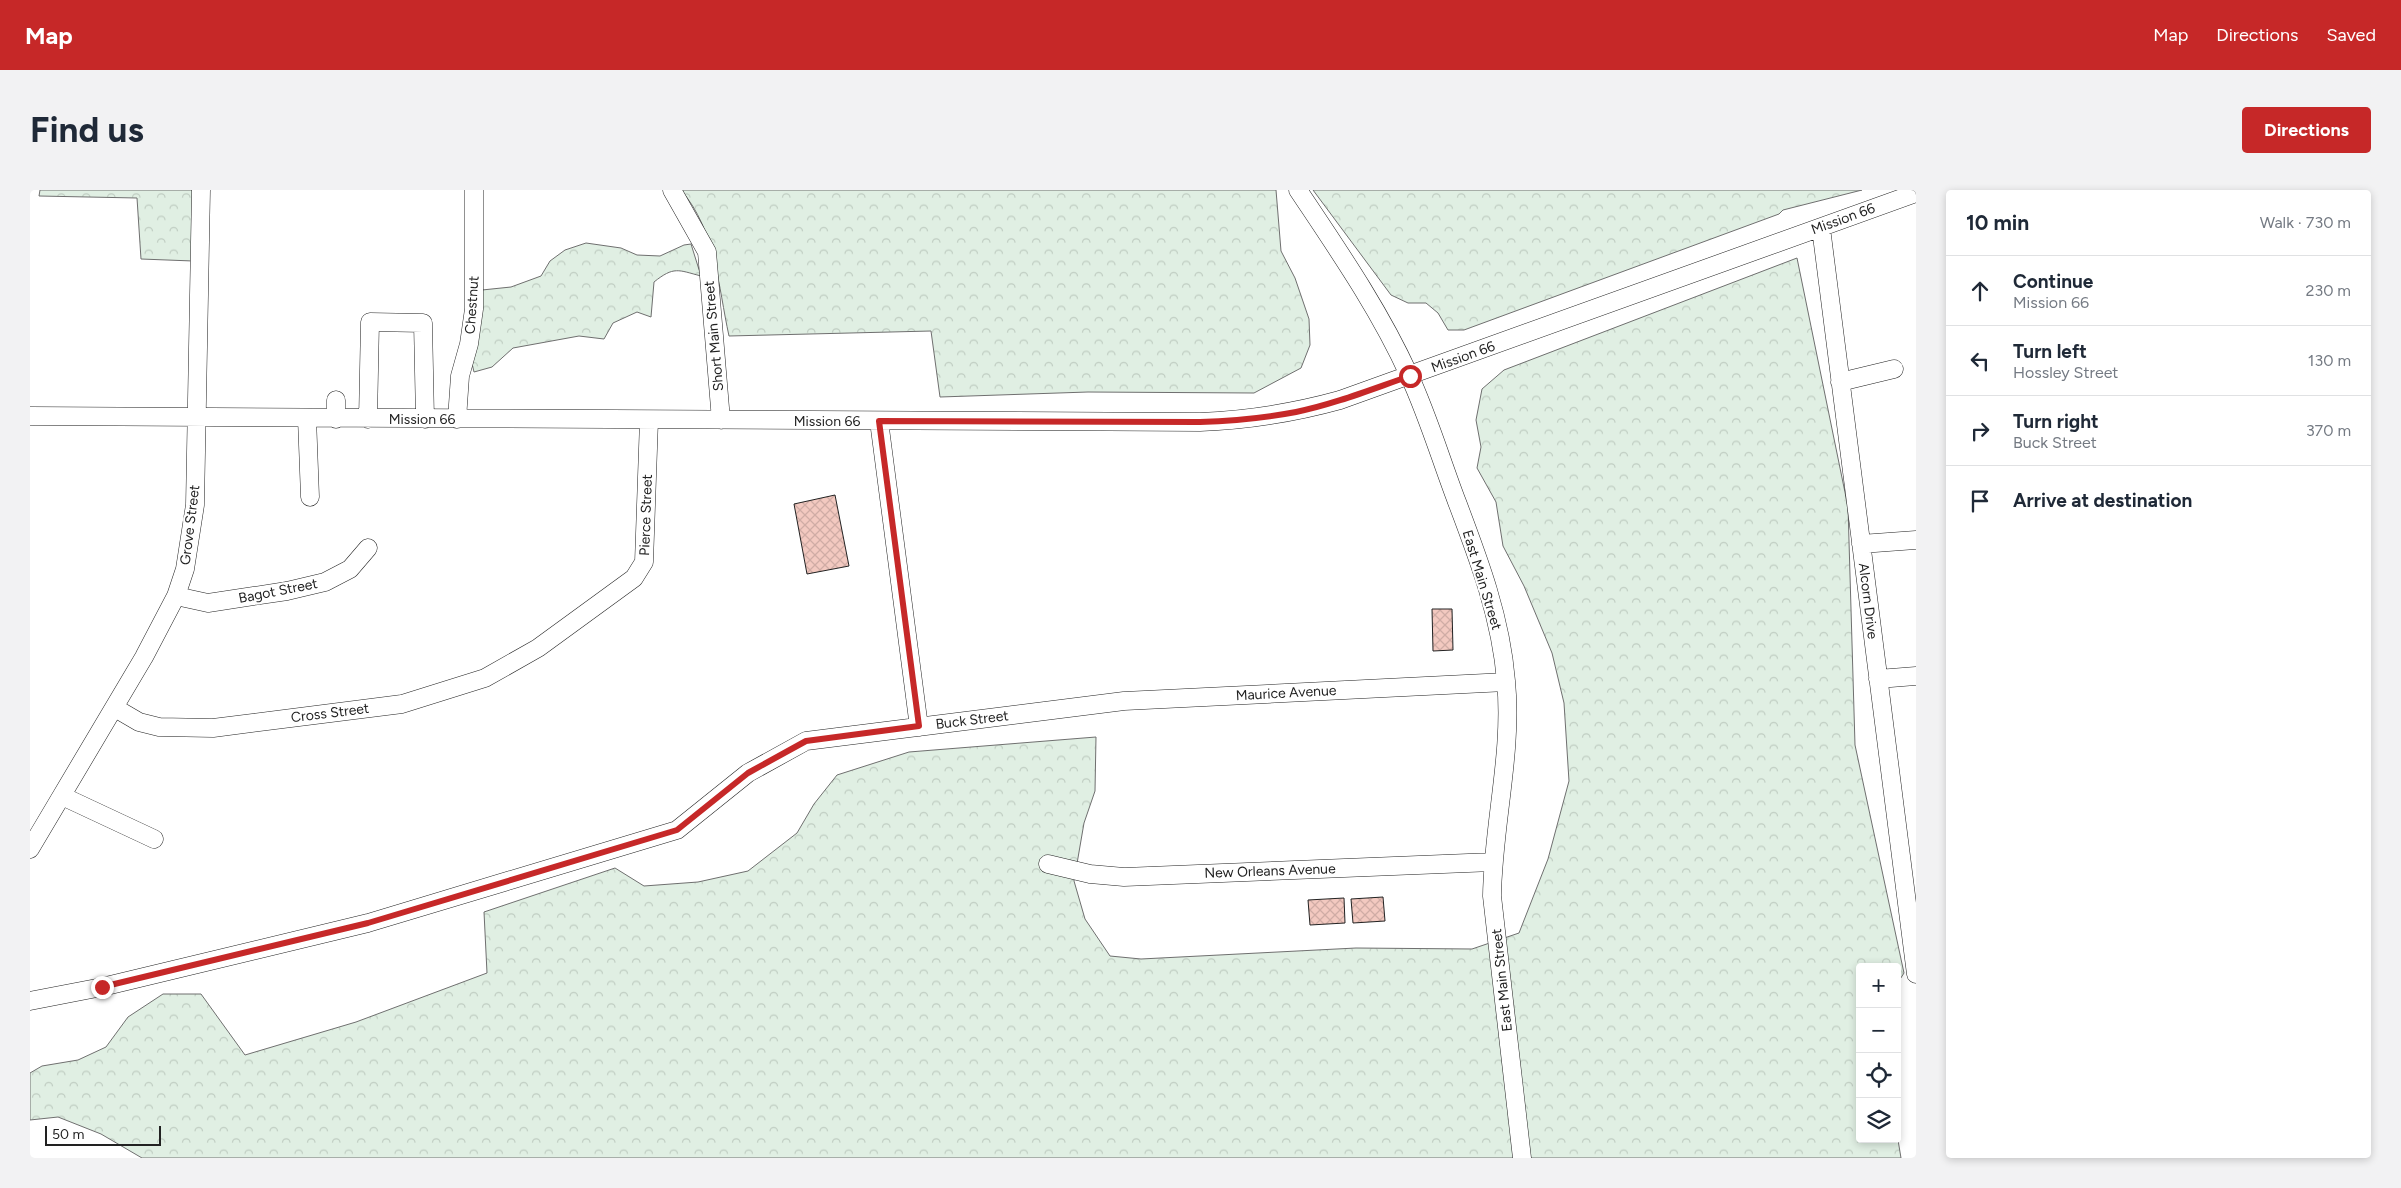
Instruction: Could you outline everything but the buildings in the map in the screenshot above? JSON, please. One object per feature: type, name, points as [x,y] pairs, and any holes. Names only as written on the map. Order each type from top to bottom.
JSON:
[{"type":"street","name":"Grove Street","points":[[30,850],[115,708],[176,596],[191,540],[195,505],[201,190]]},
{"type":"street","name":"Chestnut","points":[[457,419],[460,376],[469,344],[474,309],[474,190]]},
{"type":"street","name":"Short Main Street","points":[[672,190],[707,252],[721,420]]},
{"type":"street","name":"East Main Street","points":[[1298,190],[1358,278],[1410,376],[1479,562],[1494,608],[1506,682],[1507,720],[1493,862],[1492,896],[1522,1158]]},
{"type":"street","name":"Mission 66","points":[[30,416],[196,418],[254,410],[306,418],[336,419],[1229,421],[1296,412],[1340,400],[1916,193]]},
{"type":"street","name":"Alcorn Drive","points":[[1821,228],[1916,974]]},
{"type":"street","points":[[368,419],[370,322],[423,323],[425,419]]},
{"type":"street","points":[[1840,382],[1894,369]]},
{"type":"street","points":[[336,400],[336,419]]},
{"type":"street","points":[[306,418],[310,497]]},
{"type":"street","name":"Pierce Street","points":[[538,648],[634,578],[644,562],[649,420]]},
{"type":"street","points":[[879,421],[919,726]]},
{"type":"street","points":[[1861,544],[1916,540]]},
{"type":"street","name":"Bagot Street","points":[[176,596],[208,603],[287,591],[324,582],[350,569],[368,548]]},
{"type":"street","name":"Cross Street","points":[[115,708],[139,722],[158,727],[213,728],[402,704],[485,678],[538,648]]},
{"type":"street","points":[[1878,679],[1916,676]]},
{"type":"street","name":"Maurice Avenue","points":[[1065,707],[1124,701],[1506,682]]},
{"type":"street","name":"Buck Street","points":[[30,1001],[102,987],[368,923],[677,830],[748,773],[806,741],[1065,707]]},
{"type":"street","points":[[62,796],[154,839]]},
{"type":"street","name":"New Orleans Avenue","points":[[1048,864],[1090,874],[1124,877],[1493,862]]},
{"type":"green space","points":[[40,190],[193,190],[193,261],[141,259],[137,198],[39,196]]},
{"type":"green space","points":[[681,190],[1276,190],[1281,251],[1295,278],[1309,319],[1310,345],[1301,368],[1254,393],[1088,392],[940,397],[931,331],[729,336],[709,241],[693,206]]},
{"type":"green space","points":[[1313,190],[1862,190],[1783,210],[1779,214],[1464,330],[1448,330],[1438,313],[1426,303],[1408,303],[1391,295]]},
{"type":"green space","points":[[586,243],[621,248],[637,255],[660,256],[684,245],[691,244],[701,276],[676,271],[667,273],[654,282],[651,317],[637,312],[613,323],[604,339],[579,336],[513,348],[492,367],[474,372],[471,359],[482,290],[511,287],[541,276],[550,261],[565,250]]},
{"type":"green space","points":[[1797,258],[1848,507],[1855,745],[1904,973],[1901,978],[1901,963],[1856,963],[1856,1143],[1898,1143],[1901,1158],[142,1158],[101,1134],[58,1117],[30,1120],[30,1073],[42,1066],[78,1060],[106,1047],[128,1017],[163,994],[201,994],[245,1055],[356,1022],[487,973],[484,912],[615,868],[644,886],[698,882],[748,871],[797,833],[814,804],[837,775],[909,752],[1096,737],[1095,791],[1084,823],[1074,881],[1085,919],[1110,956],[1141,959],[1356,948],[1472,949],[1519,933],[1548,859],[1569,781],[1564,703],[1552,653],[1524,586],[1503,546],[1496,502],[1477,468],[1481,447],[1476,420],[1482,389],[1504,370]]},
{"type":"route","points":[[102,987],[368,923],[677,830],[748,773],[806,741],[919,726],[879,421],[1229,421],[1296,412],[1340,400],[1410,376]]}]
